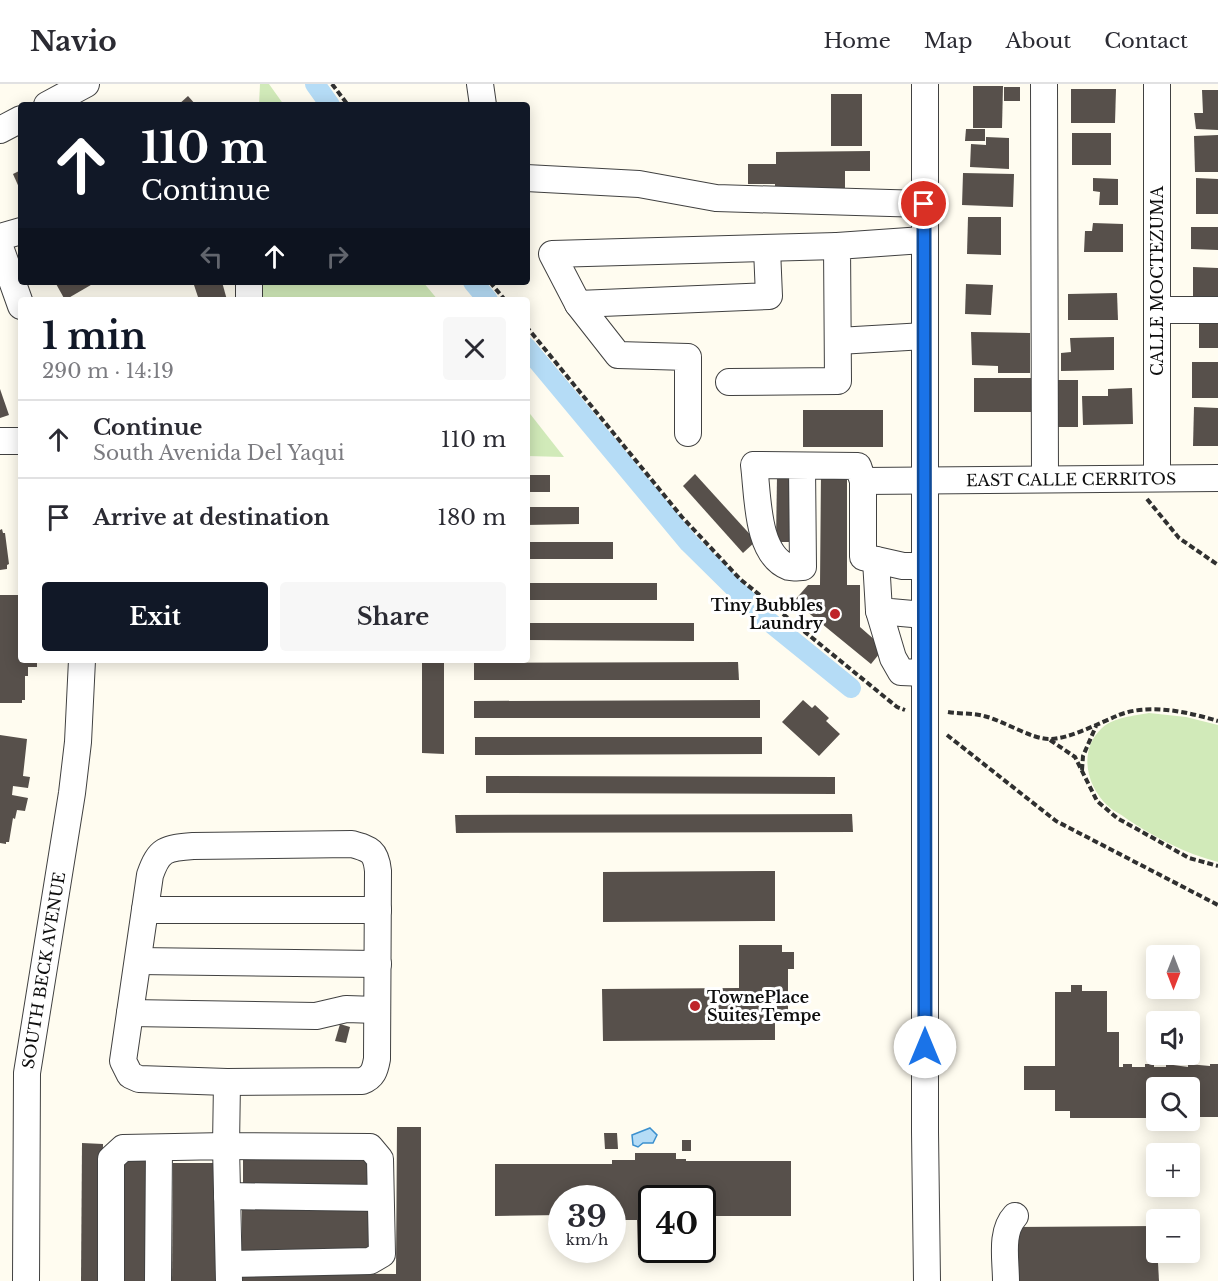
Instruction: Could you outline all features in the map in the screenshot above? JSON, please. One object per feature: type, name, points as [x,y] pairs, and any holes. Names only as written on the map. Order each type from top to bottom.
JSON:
[{"type":"street","points":[[53,102],[86,84]]},
{"type":"street","points":[[480,84],[483,102]]},
{"type":"street","points":[[925,84],[924,615],[925,673],[932,719],[927,1281]]},
{"type":"street","points":[[1044,84],[1045,479]]},
{"type":"street","name":"CALLE MOCTEZUMA","points":[[1146,478],[1158,310],[1156,84]]},
{"type":"street","points":[[0,130],[18,121]]},
{"type":"street","points":[[530,178],[639,184],[716,198],[924,204]]},
{"type":"street","points":[[18,234],[1,248],[18,297]]},
{"type":"street","points":[[688,433],[688,357],[618,355],[578,304],[552,254],[767,249],[923,240]]},
{"type":"street","points":[[729,382],[838,381],[837,246]]},
{"type":"street","points":[[578,304],[770,296],[767,249]]},
{"type":"street","points":[[1158,310],[1218,310]]},
{"type":"street","points":[[838,341],[925,336]]},
{"type":"street","points":[[0,441],[18,441]]},
{"type":"street","points":[[802,466],[858,466],[863,481],[863,557],[903,566],[924,566]]},
{"type":"street","name":"EAST CALLE CERRITOS","points":[[863,481],[1218,478]]},
{"type":"street","points":[[876,560],[879,611],[893,658],[901,672],[925,673]]},
{"type":"street","points":[[879,611],[924,615]]},
{"type":"street","name":"SOUTH BECK AVENUE","points":[[26,1281],[27,1073],[72,793],[78,742],[82,663]]},
{"type":"street","points":[[352,844],[372,852],[377,859],[378,910],[375,1071],[369,1078],[362,1081],[227,1082],[139,1079],[130,1074],[123,1061],[145,910],[150,875],[155,860],[171,848],[352,844]]},
{"type":"street","points":[[145,910],[378,910]]},
{"type":"street","points":[[138,961],[378,964]]},
{"type":"street","points":[[130,1013],[316,1016],[346,1009],[377,1010]]},
{"type":"street","points":[[111,1281],[111,1159],[123,1148],[226,1146],[370,1147],[380,1159],[382,1254],[370,1261],[229,1272],[226,1146],[227,1082]]},
{"type":"street","points":[[158,1281],[159,1148]]},
{"type":"street","points":[[227,1196],[381,1198]]},
{"type":"street","points":[[1006,1281],[1005,1233],[1007,1224],[1015,1216]]},
{"type":"path","points":[[332,84],[346,102]]},
{"type":"path","points":[[492,285],[502,297]]},
{"type":"path","points":[[530,331],[682,517],[740,579],[897,707],[932,719],[1056,821],[1218,905]]},
{"type":"path","points":[[1146,478],[1144,495],[1179,538],[1218,565]]},
{"type":"path","points":[[1049,740],[1143,708],[1218,721]]},
{"type":"path","points":[[932,719],[984,716],[1049,740],[1075,757],[1097,801],[1117,818],[1189,858],[1218,866]]},
{"type":"path","points":[[1082,771],[1083,756],[1096,725]]},
{"type":"green space","points":[[260,84],[269,84],[282,102],[259,102]]},
{"type":"green space","points":[[258,285],[426,285],[436,297],[259,297]]},
{"type":"green space","points":[[530,414],[564,457],[530,456]]},
{"type":"green space","points":[[1149,713],[1186,717],[1218,725],[1218,862],[1182,849],[1149,832],[1110,808],[1094,788],[1088,768],[1088,757],[1094,737],[1112,721]]},
{"type":"water","points":[[650,1128],[657,1135],[653,1143],[643,1143],[638,1147],[633,1145],[632,1135]]},
{"type":"building","points":[[973,86],[1003,86],[1002,128],[973,128]]},
{"type":"building","points":[[1004,87],[1020,87],[1020,101],[1004,101]]},
{"type":"building","points":[[1071,89],[1116,89],[1115,123],[1071,123]]},
{"type":"building","points":[[1202,90],[1218,90],[1218,130],[1196,129],[1194,113],[1203,113]]},
{"type":"building","points":[[831,94],[862,94],[862,146],[831,146]]},
{"type":"building","points":[[188,96],[193,102],[181,102]]},
{"type":"building","points":[[966,129],[985,129],[985,141],[965,141]]},
{"type":"building","points":[[1072,133],[1111,133],[1111,165],[1072,165]]},
{"type":"building","points":[[1218,135],[1218,172],[1195,172],[1194,136]]},
{"type":"building","points":[[986,137],[1009,138],[1009,169],[970,167],[971,144],[986,145]]},
{"type":"building","points":[[870,151],[870,171],[845,171],[845,190],[775,190],[775,184],[748,184],[748,164],[776,164],[776,152]]},
{"type":"building","points":[[18,172],[18,185],[13,174]]},
{"type":"building","points":[[963,173],[1014,174],[1013,207],[962,205]]},
{"type":"building","points":[[1093,178],[1118,179],[1118,205],[1099,205],[1100,192],[1093,191]]},
{"type":"building","points":[[1196,178],[1218,179],[1218,214],[1196,214]]},
{"type":"building","points":[[968,217],[1001,217],[1001,255],[967,254]]},
{"type":"building","points":[[1093,223],[1123,224],[1123,252],[1084,252],[1085,231],[1092,231]]},
{"type":"building","points":[[1191,227],[1218,227],[1218,250],[1191,249]]},
{"type":"building","points":[[1193,267],[1218,268],[1218,296],[1193,296]]},
{"type":"building","points":[[966,284],[993,285],[991,315],[965,314]]},
{"type":"building","points":[[57,285],[91,285],[70,297],[63,297]]},
{"type":"building","points":[[194,285],[223,285],[226,297],[198,297]]},
{"type":"building","points":[[1117,293],[1118,320],[1068,320],[1068,294]]},
{"type":"building","points":[[1199,321],[1218,321],[1218,348],[1199,348]]},
{"type":"building","points":[[971,332],[1030,333],[1030,373],[998,373],[998,366],[972,365]]},
{"type":"building","points":[[1114,337],[1114,370],[1061,371],[1061,353],[1071,352],[1070,338]]},
{"type":"building","points":[[1192,362],[1218,362],[1218,398],[1192,398]]},
{"type":"building","points":[[974,378],[1033,378],[1033,412],[974,412]]},
{"type":"building","points":[[1057,380],[1078,380],[1078,427],[1057,427]]},
{"type":"building","points":[[1132,388],[1133,424],[1083,425],[1082,396],[1108,396],[1108,389]]},
{"type":"building","points":[[0,389],[9,415],[0,418]]},
{"type":"building","points":[[1194,407],[1218,408],[1218,446],[1193,446]]},
{"type":"building","points":[[803,410],[883,410],[883,447],[803,447]]},
{"type":"building","points":[[821,473],[847,474],[847,585],[860,585],[860,627],[884,648],[871,664],[794,601],[808,585],[820,585]]},
{"type":"building","points":[[695,474],[756,541],[743,553],[683,486]]},
{"type":"building","points":[[530,475],[550,475],[550,492],[530,492]]},
{"type":"building","points":[[777,476],[795,476],[794,542],[776,542]]},
{"type":"building","points":[[530,507],[579,507],[579,524],[530,525]]},
{"type":"building","points":[[2,529],[5,533],[9,564],[7,569],[0,570],[0,530]]},
{"type":"building","points":[[530,542],[613,542],[613,559],[530,559]]},
{"type":"building","points":[[530,583],[657,583],[657,600],[530,600]]},
{"type":"building","points":[[0,595],[18,595],[18,663],[37,663],[37,667],[28,667],[28,676],[25,676],[25,700],[22,700],[22,703],[0,703]]},
{"type":"building","points":[[530,623],[694,623],[694,641],[530,640]]},
{"type":"building","points":[[738,662],[739,680],[474,680],[474,663]]},
{"type":"building","points":[[422,663],[444,663],[444,754],[422,753]]},
{"type":"building","points":[[760,700],[760,718],[474,718],[474,701]]},
{"type":"building","points":[[803,700],[812,708],[815,705],[829,718],[826,721],[840,734],[819,756],[782,722]]},
{"type":"building","points":[[0,735],[27,739],[23,776],[30,777],[28,788],[13,786],[12,795],[28,798],[25,811],[17,810],[15,819],[13,818],[9,842],[6,844],[0,843]]},
{"type":"building","points":[[475,737],[762,737],[762,754],[475,755]]},
{"type":"building","points":[[486,776],[835,777],[835,794],[486,793]]},
{"type":"building","points":[[852,814],[853,832],[456,833],[455,815]]},
{"type":"building","points":[[775,871],[775,921],[603,922],[603,872]]},
{"type":"building","name":"TownePlace Suites Tempe","points":[[739,945],[782,945],[782,952],[794,952],[794,969],[788,969],[788,1023],[775,1023],[775,1040],[603,1041],[602,989],[739,988]]},
{"type":"building","points":[[1071,985],[1082,985],[1082,991],[1107,991],[1107,1032],[1119,1032],[1119,1067],[1123,1067],[1123,1064],[1132,1064],[1132,1067],[1145,1067],[1146,1064],[1154,1065],[1154,1067],[1173,1065],[1188,1067],[1188,1065],[1218,1064],[1218,1117],[1200,1117],[1200,1077],[1146,1077],[1146,1118],[1070,1118],[1070,1111],[1055,1111],[1055,1090],[1024,1090],[1024,1066],[1055,1066],[1055,992],[1071,992]]},
{"type":"building","points":[[340,1024],[350,1027],[346,1043],[335,1041]]},
{"type":"building","points":[[397,1127],[421,1127],[421,1281],[242,1281],[242,1273],[396,1274]]},
{"type":"building","points":[[604,1133],[617,1133],[618,1149],[605,1149]]},
{"type":"building","points":[[682,1140],[691,1140],[691,1151],[682,1151]]},
{"type":"building","points":[[82,1143],[103,1144],[101,1281],[81,1281]]},
{"type":"building","points":[[635,1153],[676,1153],[676,1159],[686,1159],[686,1161],[791,1161],[791,1216],[716,1216],[716,1185],[638,1185],[638,1255],[637,1220],[626,1220],[626,1185],[548,1185],[548,1215],[495,1216],[495,1164],[612,1164],[612,1160],[635,1160]]},
{"type":"building","points":[[243,1157],[372,1157],[372,1187],[243,1187]]},
{"type":"building","points":[[122,1161],[148,1161],[148,1281],[122,1281]]},
{"type":"building","points":[[173,1163],[217,1163],[216,1281],[172,1281]]},
{"type":"building","points":[[242,1209],[372,1209],[372,1251],[242,1251]]},
{"type":"building","points":[[1146,1226],[1146,1263],[1158,1263],[1159,1281],[1014,1281],[1014,1227]]},
{"type":"waterway","points":[[315,84],[328,102]]},
{"type":"waterway","points":[[476,285],[486,297]]},
{"type":"waterway","points":[[530,352],[689,543],[766,619],[851,688]]},
{"type":"place","name":"Tiny Bubbles Laundry","points":[[835,614]]},
{"type":"place","name":"TownePlace Suites Tempe","points":[[695,1006]]},
{"type":"route","points":[[924,204],[925,1047]]}]
